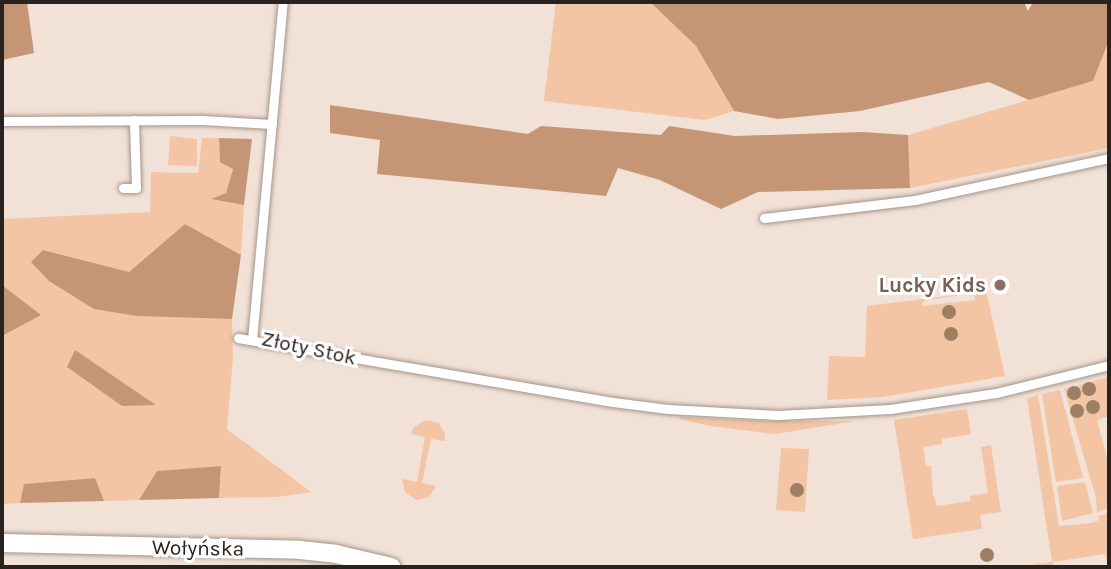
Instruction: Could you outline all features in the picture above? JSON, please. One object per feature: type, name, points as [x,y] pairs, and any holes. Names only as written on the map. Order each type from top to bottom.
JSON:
[{"type":"street","name":"Wołyńska","points":[[2,543],[300,550],[336,554],[392,567]]},
{"type":"lane","name":"Złoty Stok","points":[[283,2],[253,340],[668,410],[778,415],[867,412],[996,393],[1109,365]]},
{"type":"lane","points":[[122,188],[136,188],[134,120]]},
{"type":"lane","points":[[2,121],[134,120],[272,124]]},
{"type":"lane","points":[[764,218],[915,200],[1109,158]]},
{"type":"lane","points":[[238,338],[253,340]]},
{"type":"shaded area","points":[[2,2],[27,2],[34,53],[2,60]]},
{"type":"shaded area","points":[[556,2],[650,2],[696,46],[734,111],[705,120],[544,101]]},
{"type":"shaded area","points":[[650,2],[1024,2],[1028,11],[1033,2],[1109,2],[1109,40],[1093,81],[1029,100],[989,82],[860,111],[778,119],[734,111],[696,46]]},
{"type":"shaded area","points":[[1109,40],[1109,148],[910,188],[908,135],[1093,81]]},
{"type":"shaded area","points":[[330,105],[528,134],[541,126],[661,135],[669,126],[735,136],[862,132],[908,135],[910,188],[758,192],[721,209],[660,180],[618,168],[606,196],[377,174],[380,140],[330,133]]},
{"type":"shaded area","points":[[170,136],[197,139],[197,166],[168,165]]},
{"type":"shaded area","points":[[202,138],[219,138],[220,162],[233,168],[226,193],[213,199],[244,205],[241,255],[185,224],[129,272],[44,250],[137,316],[232,319],[233,358],[227,429],[311,492],[277,497],[219,498],[221,466],[157,471],[139,500],[104,501],[95,478],[24,484],[20,503],[2,504],[2,336],[40,315],[2,285],[2,219],[150,212],[151,172],[198,173]]},
{"type":"shaded area","points":[[219,138],[252,139],[244,205],[211,199],[226,193],[233,169],[220,162]]},
{"type":"shaded area","points":[[185,224],[241,255],[232,319],[137,316],[94,309],[49,281],[31,262],[43,250],[129,272]]},
{"type":"shaded area","points":[[983,277],[1005,376],[883,397],[827,400],[829,356],[865,357],[867,306],[970,293],[924,301],[921,306],[975,300],[973,279]]},
{"type":"shaded area","points":[[2,285],[41,315],[2,336]]},
{"type":"shaded area","points":[[75,350],[156,405],[122,406],[67,367]]},
{"type":"shaded area","points":[[1109,377],[1109,416],[1097,420],[1109,465],[1109,508],[1097,512],[1096,498],[1064,389]]},
{"type":"shaded area","points":[[1060,390],[1083,478],[1056,482],[1042,394]]},
{"type":"shaded area","points":[[1038,395],[1059,526],[1092,523],[1099,520],[1098,516],[1109,513],[1109,567],[1105,554],[1053,562],[1053,567],[1014,567],[1052,562],[1027,398]]},
{"type":"shaded area","points":[[967,409],[971,434],[942,439],[942,444],[923,447],[926,466],[931,466],[933,494],[937,506],[970,501],[970,496],[988,493],[981,447],[991,445],[1001,512],[980,515],[982,529],[913,539],[894,420]]},
{"type":"shaded area","points":[[679,419],[763,421],[856,421],[775,434],[711,426]]},
{"type":"shaded area","points":[[426,420],[439,423],[445,434],[445,441],[431,439],[422,483],[436,486],[429,497],[416,500],[405,492],[402,479],[417,482],[425,437],[411,434],[414,427]]},
{"type":"shaded area","points":[[781,448],[809,449],[805,512],[776,510]]},
{"type":"shaded area","points":[[221,466],[219,498],[139,500],[157,471]]},
{"type":"shaded area","points":[[95,478],[104,501],[20,503],[24,484]]},
{"type":"shaded area","points":[[1085,482],[1093,513],[1062,521],[1057,486]]},
{"type":"place","name":"Lucky Kids","points":[[1000,285]]}]
